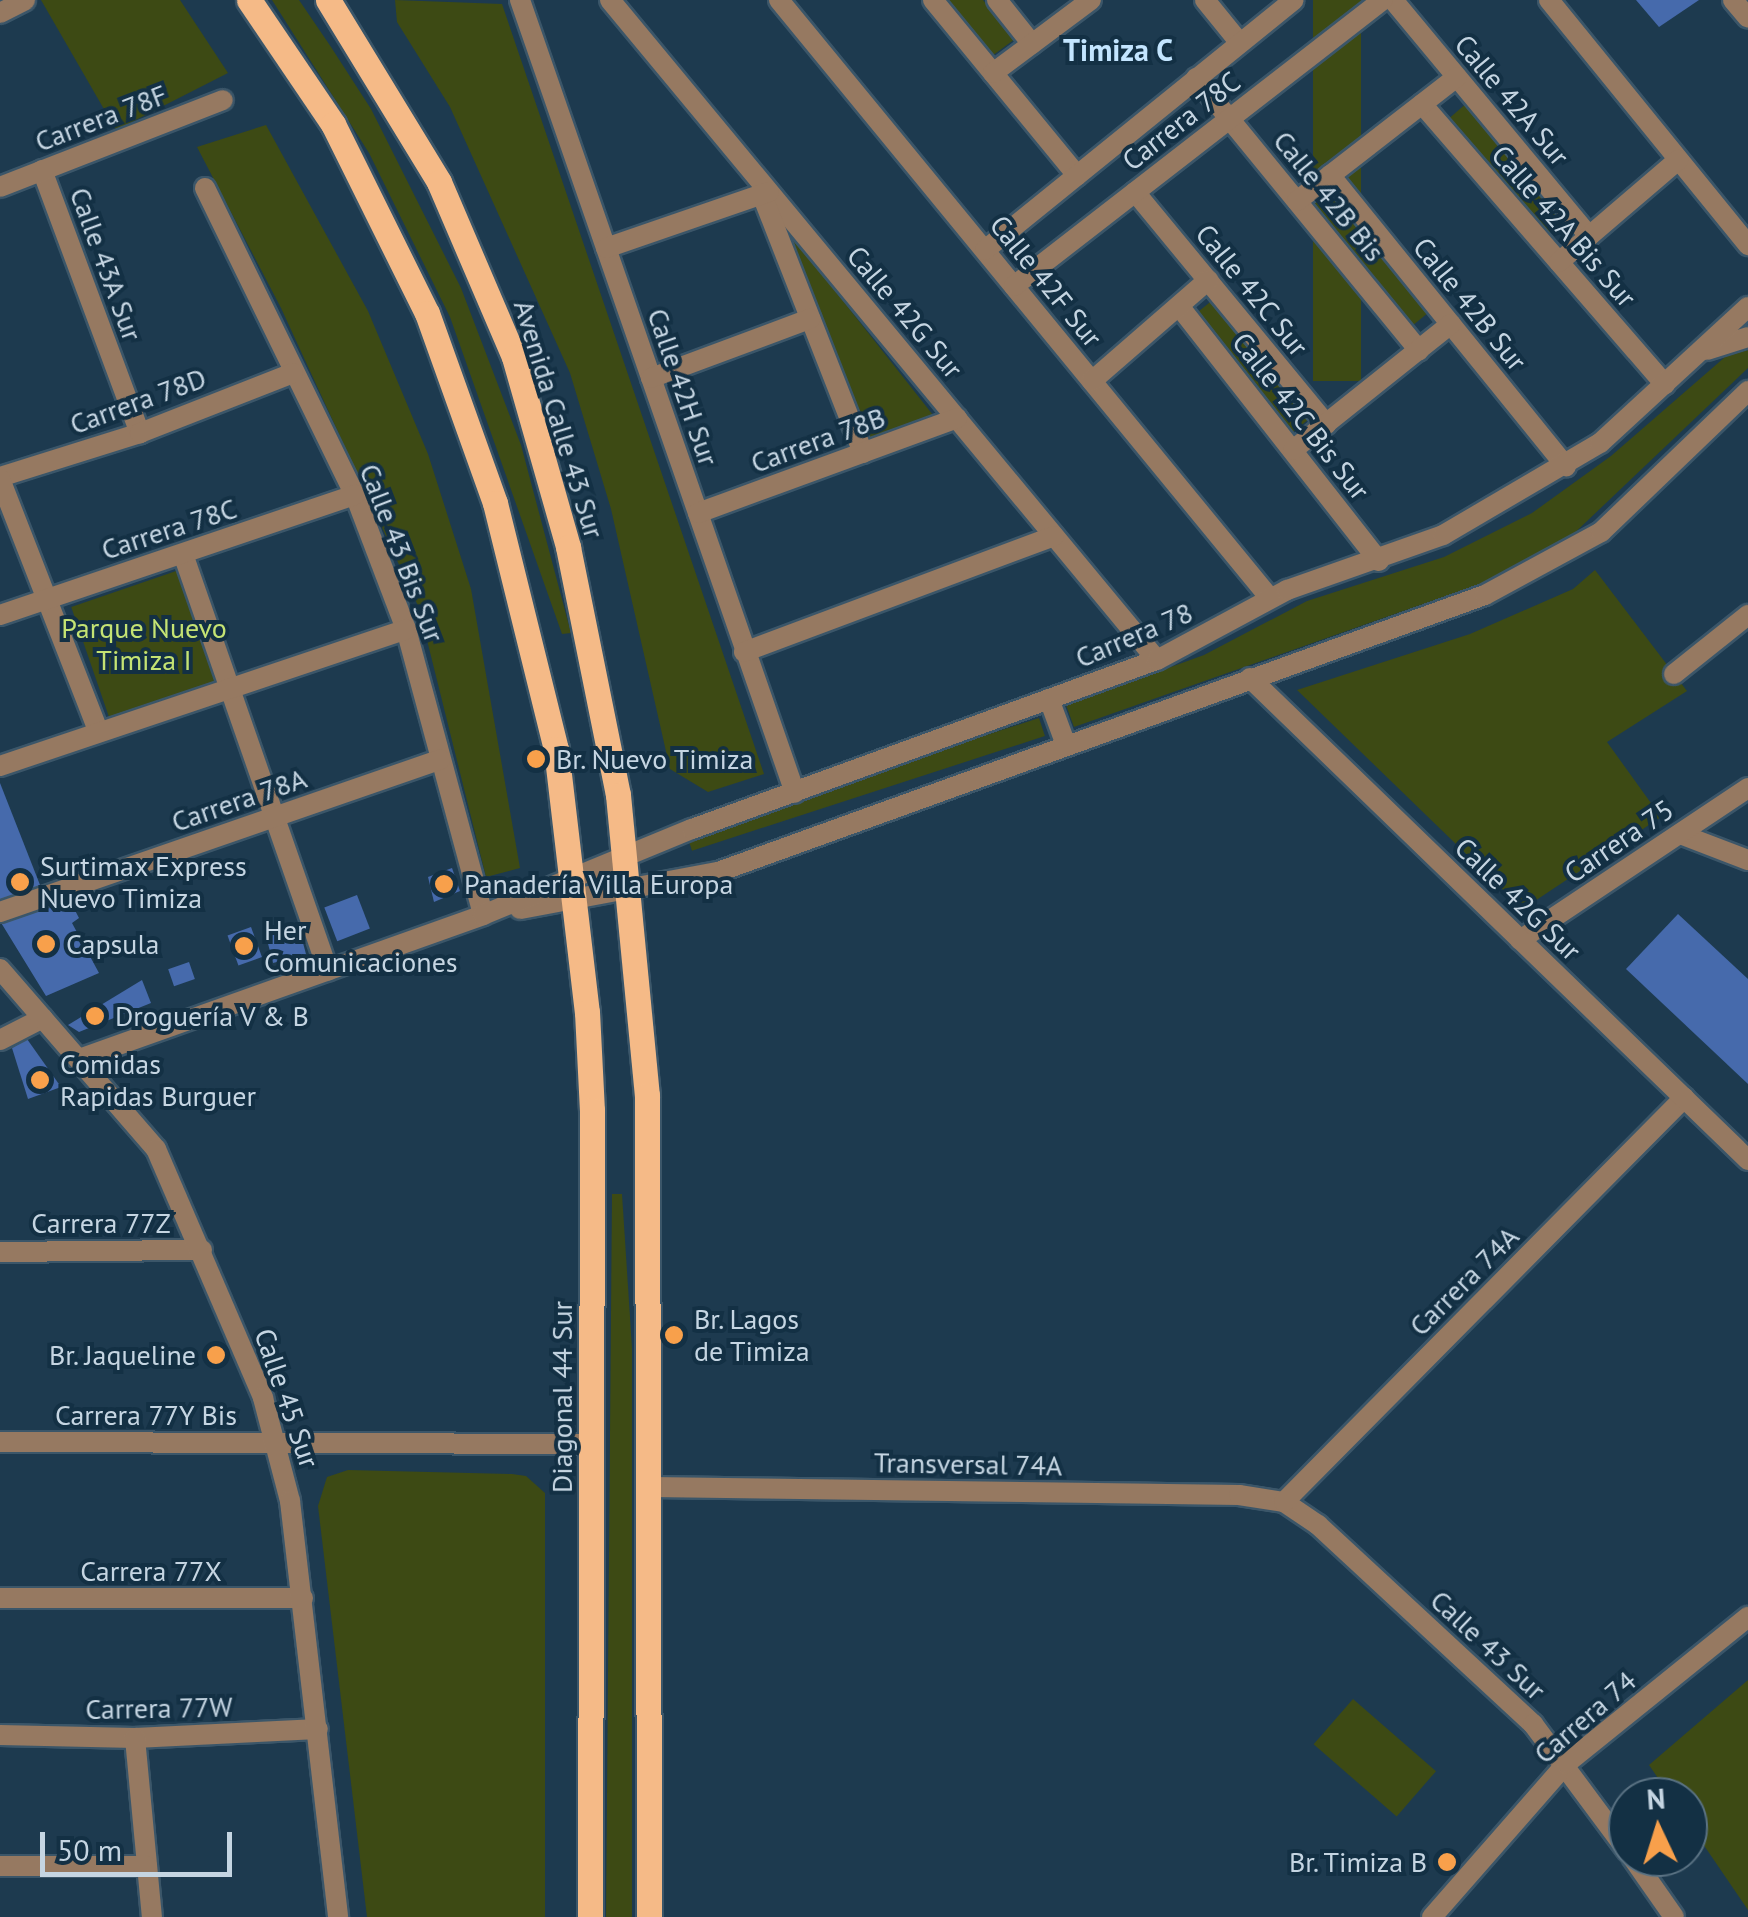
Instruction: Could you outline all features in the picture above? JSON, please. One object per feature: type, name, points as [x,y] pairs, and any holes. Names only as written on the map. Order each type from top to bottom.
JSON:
[{"type":"main road","points":[[249,0],[333,124],[377,204],[463,409],[538,660],[574,889]]},
{"type":"main road","name":"Avenida Calle 43 Sur","points":[[328,0],[439,182],[514,357],[568,547],[630,892]]},
{"type":"main road","name":"Diagonal 44 Sur","points":[[574,889],[592,1110],[590,1917]]},
{"type":"main road","points":[[630,892],[647,1095],[651,1487],[649,1917]]},
{"type":"street","points":[[0,13],[25,0]]},
{"type":"street","name":"Calle 42H Sur","points":[[520,0],[795,793]]},
{"type":"street","name":"Calle 42G Sur","points":[[610,0],[766,193],[1157,660]]},
{"type":"street","name":"Calle 42F Sur","points":[[780,0],[1270,597]]},
{"type":"street","points":[[934,0],[1077,175]]},
{"type":"street","points":[[996,0],[1032,44]]},
{"type":"street","points":[[993,73],[1091,0]]},
{"type":"street","points":[[1205,0],[1240,43]]},
{"type":"street","name":"Carrera 78C","points":[[985,250],[1294,0]]},
{"type":"street","name":"Carrera 78C","points":[[1014,286],[1383,0]]},
{"type":"street","name":"Calle 42A Sur","points":[[1392,0],[1589,236]]},
{"type":"street","points":[[1548,0],[1748,246]]},
{"type":"street","points":[[1733,0],[1748,18]]},
{"type":"street","points":[[1297,201],[1456,77]]},
{"type":"street","name":"Calle 42B Bis","points":[[1196,78],[1418,350]]},
{"type":"street","name":"Carrera 78F","points":[[0,187],[222,100]]},
{"type":"street","name":"Calle 42A Bis Sur","points":[[1422,104],[1665,384]]},
{"type":"street","points":[[1559,262],[1678,160]]},
{"type":"street","name":"Calle 43A Sur","points":[[42,170],[140,433]]},
{"type":"street","name":"Calle 42B Sur","points":[[1330,176],[1566,466]]},
{"type":"street","name":"Calle 43 Bis Sur","points":[[205,188],[355,496],[406,628],[483,915]]},
{"type":"street","name":"Calle 42C Sur","points":[[1136,192],[1326,424]]},
{"type":"street","points":[[606,248],[766,193],[863,453]]},
{"type":"street","points":[[1092,381],[1208,280]]},
{"type":"street","name":"Calle 42C Bis Sur","points":[[1179,306],[1379,560]]},
{"type":"street","name":"Carrera 78","points":[[78,1059],[483,915],[574,889],[626,856],[1157,660],[1270,597],[1379,560],[1457,528],[1566,466],[1665,384],[1748,307]]},
{"type":"street","points":[[651,378],[810,319]]},
{"type":"street","points":[[1293,450],[1451,324]]},
{"type":"street","points":[[1700,352],[1748,337]]},
{"type":"street","name":"Carrera 78D","points":[[0,478],[140,433],[293,372]]},
{"type":"street","name":"Carrera 78","points":[[574,889],[630,892],[718,872],[1485,596],[1579,548],[1748,391]]},
{"type":"street","name":"Carrera 78B","points":[[698,514],[956,418]]},
{"type":"street","points":[[0,478],[98,731]]},
{"type":"street","name":"Carrera 78C","points":[[0,616],[355,496]]},
{"type":"street","points":[[744,652],[1054,536]]},
{"type":"street","points":[[184,554],[328,970]]},
{"type":"street","points":[[1674,674],[1748,616]]},
{"type":"street","points":[[0,766],[406,628]]},
{"type":"street","name":"Calle 42G Sur","points":[[1250,678],[1748,1160]]},
{"type":"street","points":[[1049,699],[1066,745]]},
{"type":"street","name":"Carrera 78A","points":[[0,912],[440,760]]},
{"type":"street","name":"Carrera 75","points":[[1520,940],[1748,788]]},
{"type":"street","points":[[1680,834],[1748,860]]},
{"type":"street","name":"Calle 45 Sur","points":[[0,969],[156,1149],[202,1250],[278,1443],[303,1598],[338,1917]]},
{"type":"street","points":[[0,1040],[43,1018]]},
{"type":"street","name":"Carrera 74A","points":[[1284,1502],[1684,1098]]},
{"type":"street","name":"Carrera 77Z","points":[[0,1252],[202,1250]]},
{"type":"street","name":"Carrera 77Y Bis","points":[[0,1442],[592,1444]]},
{"type":"street","name":"Transversal 74A","points":[[651,1487],[1238,1496],[1284,1502]]},
{"type":"street","name":"Calle 43 Sur","points":[[1284,1502],[1318,1525],[1567,1763],[1608,1822]]},
{"type":"street","name":"Carrera 77X","points":[[0,1598],[303,1598]]},
{"type":"street","name":"Carrera 74","points":[[1432,1917],[1567,1763],[1748,1617]]},
{"type":"street","name":"Carrera 77W","points":[[0,1735],[135,1738],[318,1729]]},
{"type":"street","points":[[135,1738],[152,1917]]},
{"type":"street","points":[[0,1866],[147,1866]]},
{"type":"street","name":"Calle 43 Sur","points":[[1646,1877],[1674,1917]]},
{"type":"green space","points":[[41,0],[180,0],[228,73],[116,130]]},
{"type":"green space","points":[[272,0],[299,0],[331,47],[371,109],[461,288],[521,445],[571,633],[562,634],[450,317],[369,153]]},
{"type":"green space","points":[[395,0],[502,4],[764,774],[708,792],[670,769],[611,509],[570,373],[450,107],[397,22]]},
{"type":"green space","points":[[946,0],[983,0],[1015,39],[992,56]]},
{"type":"green space","points":[[1313,0],[1361,0],[1361,381],[1313,381]]},
{"type":"green space","points":[[1468,102],[1568,217],[1547,235],[1447,120]]},
{"type":"green space","points":[[266,125],[368,311],[428,454],[471,589],[520,868],[486,877],[419,608],[281,308],[197,147]]},
{"type":"green space","points":[[1335,194],[1430,311],[1408,329],[1313,212]]},
{"type":"green space","points":[[787,230],[933,415],[866,443]]},
{"type":"green space","points":[[1214,299],[1310,418],[1289,436],[1192,317]]},
{"type":"green space","points":[[1748,350],[1748,368],[1565,542],[1488,581],[1074,727],[1066,705],[1204,655],[1307,601],[1444,557],[1532,513],[1611,456],[1725,357]]},
{"type":"green space","name":"Parque Nuevo Timiza I","points":[[179,570],[217,682],[110,719],[71,607]]},
{"type":"green space","points":[[1595,570],[1687,691],[1607,742],[1661,817],[1523,909],[1297,690],[1470,634],[1573,589]]},
{"type":"green space","points":[[1039,718],[1045,736],[692,851],[686,833]]},
{"type":"green space","points":[[612,1194],[622,1194],[632,1348],[632,1917],[606,1917]]},
{"type":"green space","points":[[348,1470],[512,1474],[526,1476],[545,1493],[545,1917],[367,1917],[318,1506],[327,1477]]},
{"type":"green space","points":[[1748,1680],[1748,1910],[1708,1851],[1708,1777],[1657,1777],[1649,1765]]},
{"type":"green space","points":[[1353,1699],[1436,1771],[1397,1816],[1314,1744]]},
{"type":"building","points":[[1636,0],[1699,0],[1659,27]]},
{"type":"building","points":[[0,783],[42,890],[0,904]]},
{"type":"building","name":"Panadería Villa Europa","points":[[452,868],[460,891],[434,902],[428,877]]},
{"type":"building","points":[[67,895],[79,918],[72,923],[99,973],[46,996],[0,921]]},
{"type":"building","points":[[357,895],[370,929],[337,941],[324,908]]},
{"type":"building","points":[[1678,914],[1748,979],[1748,1084],[1626,969]]},
{"type":"building","name":"Her Comunicaciones","points":[[251,927],[262,957],[238,966],[228,936]]},
{"type":"building","points":[[299,928],[306,954],[273,963],[266,937]]},
{"type":"building","points":[[189,962],[195,979],[174,986],[168,969]]},
{"type":"building","points":[[142,980],[151,1003],[79,1032],[68,1025]]},
{"type":"building","points":[[27,1039],[61,1087],[28,1099],[12,1048]]},
{"type":"place","name":"Br. Nuevo Timiza","points":[[536,759]]},
{"type":"place","name":"Surtimax Express Nuevo Timiza","points":[[20,882]]},
{"type":"place","name":"Panadería Villa Europa","points":[[444,884]]},
{"type":"place","name":"Capsula","points":[[46,944]]},
{"type":"place","name":"Her Comunicaciones","points":[[244,946]]},
{"type":"place","name":"Droguería V & B","points":[[95,1016]]},
{"type":"place","name":"Comidas Rapidas Burguer","points":[[40,1080]]},
{"type":"place","name":"Br. Lagos de Timiza","points":[[674,1335]]},
{"type":"place","name":"Br. Jaqueline","points":[[216,1355]]},
{"type":"place","name":"Br. Timiza B","points":[[1447,1862]]},
{"type":"district","name":"Timiza C","points":[[1118,50]]}]
